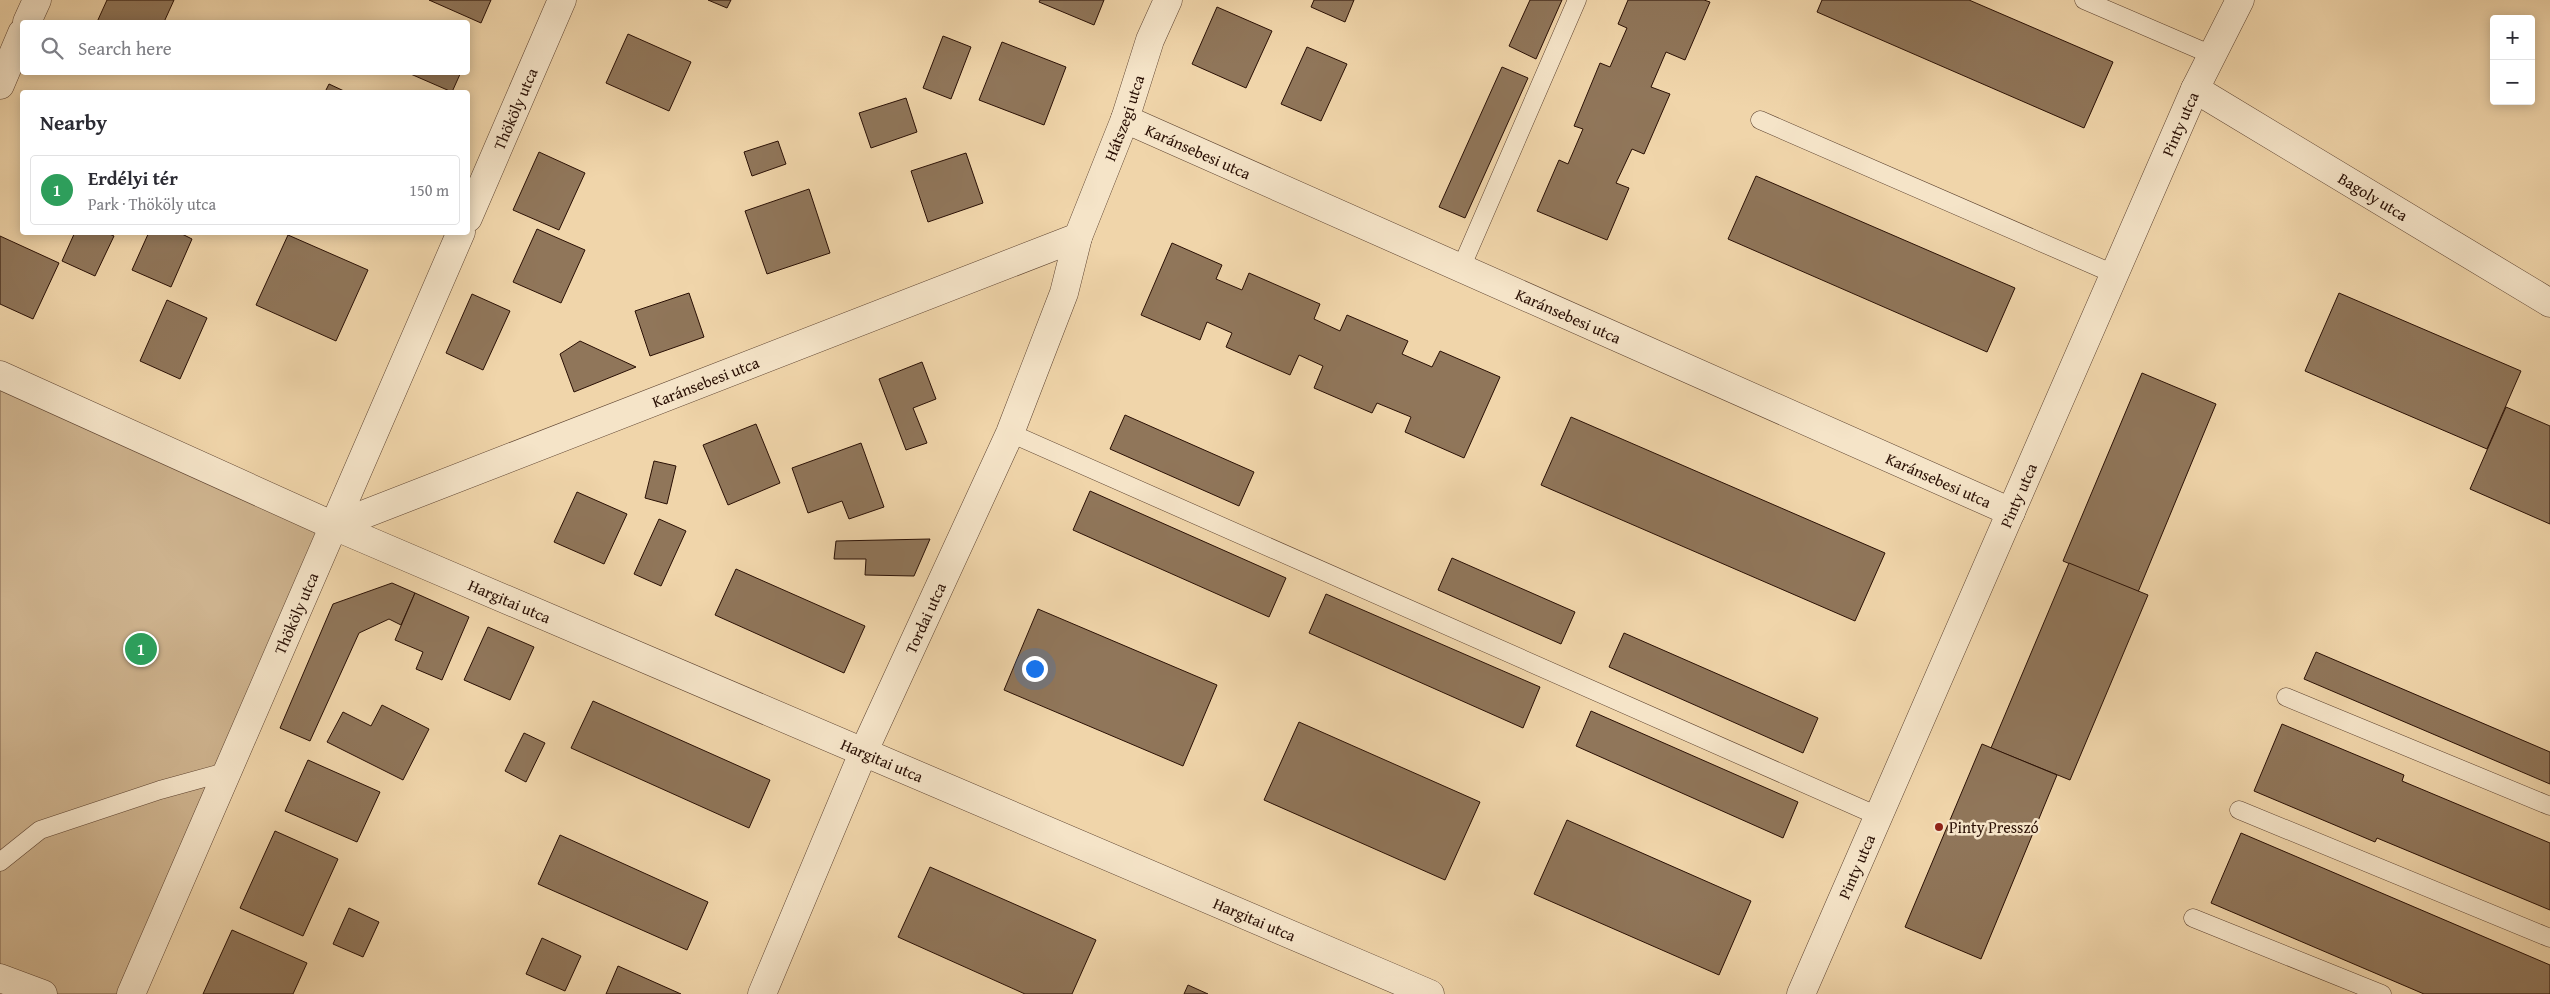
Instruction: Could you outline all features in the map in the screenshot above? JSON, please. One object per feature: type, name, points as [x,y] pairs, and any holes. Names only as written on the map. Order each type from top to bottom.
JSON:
[{"type":"street","points":[[28,20],[37,0]]},
{"type":"street","name":"Thököly utca","points":[[470,213],[562,0]]},
{"type":"street","name":"Hátszegi utca","points":[[1078,237],[1125,119],[1150,40],[1168,0]]},
{"type":"street","name":"Pinty utca","points":[[1801,994],[2195,89],[2240,0]]},
{"type":"street","points":[[0,84],[20,38]]},
{"type":"street","name":"Bagoly utca","points":[[2195,89],[2550,303]]},
{"type":"street","name":"Karánsebesi utca","points":[[1125,119],[2010,512]]},
{"type":"street","name":"Thököly utca","points":[[131,994],[460,235]]},
{"type":"street","name":"Karánsebesi utca","points":[[334,526],[1078,237]]},
{"type":"street","name":"Tordai utca","points":[[762,994],[863,753],[1010,433],[1064,294],[1078,237]]},
{"type":"street","name":"Hargitai utca","points":[[0,375],[334,526],[1430,994]]},
{"type":"street","points":[[0,978],[43,994]]},
{"type":"lane","points":[[1461,268],[1577,0]]},
{"type":"lane","points":[[2084,0],[2212,55]]},
{"type":"lane","points":[[1760,120],[2114,274]]},
{"type":"lane","points":[[1010,433],[1878,816]]},
{"type":"lane","points":[[2286,697],[2550,806]]},
{"type":"lane","points":[[0,862],[40,830],[160,790],[229,771]]},
{"type":"lane","points":[[2239,810],[2550,938]]},
{"type":"lane","points":[[2193,918],[2382,994]]},
{"type":"shaded area","points":[[0,375],[334,526],[131,994],[43,994],[0,978]]},
{"type":"building","points":[[107,0],[174,0],[165,20],[98,20]]},
{"type":"building","points":[[429,0],[491,0],[481,23]]},
{"type":"building","points":[[708,0],[731,0],[727,8]]},
{"type":"building","points":[[1040,0],[1104,0],[1094,25],[1039,2]]},
{"type":"building","points":[[1314,0],[1354,0],[1345,22],[1311,7]]},
{"type":"building","points":[[1530,0],[1562,0],[1536,59],[1509,46]]},
{"type":"building","points":[[1628,0],[1704,0],[1710,2],[1685,60],[1666,52],[1651,87],[1670,94],[1644,154],[1632,149],[1616,183],[1629,188],[1607,240],[1537,211],[1559,160],[1568,164],[1583,129],[1574,126],[1600,63],[1610,67],[1627,28],[1618,24]]},
{"type":"building","points":[[1822,0],[1969,0],[2113,62],[2084,128],[1817,12]]},
{"type":"building","points":[[1217,7],[1272,31],[1246,88],[1192,64]]},
{"type":"building","points":[[628,34],[691,62],[669,111],[606,83]]},
{"type":"building","points":[[943,36],[971,47],[951,99],[923,88]]},
{"type":"building","points":[[1002,42],[1066,67],[1044,125],[979,100]]},
{"type":"building","points":[[1307,47],[1347,64],[1321,121],[1281,104]]},
{"type":"building","points":[[1502,67],[1528,78],[1465,218],[1439,207]]},
{"type":"building","points":[[413,75],[460,75],[453,90],[447,90]]},
{"type":"building","points":[[329,84],[342,90],[326,90]]},
{"type":"building","points":[[906,98],[917,132],[871,148],[859,113]]},
{"type":"building","points":[[778,141],[786,164],[752,176],[744,152]]},
{"type":"building","points":[[539,152],[585,173],[559,230],[513,210]]},
{"type":"building","points":[[966,153],[983,203],[928,222],[911,171]]},
{"type":"building","points":[[1756,176],[2015,288],[1987,352],[1728,239]]},
{"type":"building","points":[[809,189],[830,253],[767,274],[745,211]]},
{"type":"building","points":[[537,229],[585,250],[561,303],[513,282]]},
{"type":"building","points":[[74,235],[114,236],[95,276],[62,261]]},
{"type":"building","points":[[148,235],[184,235],[192,239],[171,287],[132,270]]},
{"type":"building","points":[[288,235],[368,270],[336,341],[256,305]]},
{"type":"building","points":[[0,236],[59,263],[33,319],[0,304]]},
{"type":"building","points":[[1172,243],[1222,265],[1216,279],[1242,290],[1249,273],[1320,304],[1314,319],[1340,331],[1347,315],[1408,341],[1402,354],[1432,367],[1440,351],[1500,377],[1464,458],[1405,432],[1411,417],[1377,403],[1372,413],[1314,388],[1323,366],[1299,355],[1290,375],[1226,347],[1232,333],[1207,322],[1200,340],[1141,315]]},
{"type":"building","points":[[689,293],[704,337],[650,356],[635,311]]},
{"type":"building","points":[[2339,293],[2521,371],[2487,449],[2305,371]]},
{"type":"building","points":[[472,294],[510,311],[483,370],[446,353]]},
{"type":"building","points":[[167,300],[207,318],[180,379],[140,361]]},
{"type":"building","points":[[580,341],[636,367],[574,392],[560,354]]},
{"type":"building","points":[[922,362],[936,399],[913,408],[927,443],[906,450],[879,379]]},
{"type":"building","points":[[2142,373],[2216,404],[2138,592],[2063,561]]},
{"type":"building","points":[[2506,407],[2550,426],[2550,524],[2470,489]]},
{"type":"building","points":[[1125,415],[1254,472],[1239,506],[1110,449]]},
{"type":"building","points":[[1571,417],[1885,553],[1855,621],[1541,485]]},
{"type":"building","points":[[756,424],[780,483],[728,505],[703,445]]},
{"type":"building","points":[[861,443],[884,507],[849,519],[842,501],[808,513],[792,468]]},
{"type":"building","points":[[654,461],[676,466],[667,504],[645,498]]},
{"type":"building","points":[[1090,491],[1286,578],[1269,617],[1073,530]]},
{"type":"building","points":[[577,492],[627,514],[604,564],[554,542]]},
{"type":"building","points":[[659,519],[686,531],[661,586],[634,574]]},
{"type":"building","points":[[930,539],[914,576],[865,575],[866,559],[834,559],[836,541]]},
{"type":"building","points":[[1452,558],[1575,612],[1561,644],[1438,590]]},
{"type":"building","points":[[2069,563],[2148,595],[2070,780],[1991,748]]},
{"type":"building","points":[[736,569],[865,626],[844,673],[715,615]]},
{"type":"building","points":[[392,583],[415,593],[401,625],[389,619],[359,633],[310,741],[280,728],[333,604]]},
{"type":"building","points":[[415,593],[469,617],[442,680],[416,669],[423,652],[395,640]]},
{"type":"building","points":[[1326,594],[1540,687],[1523,728],[1309,633]]},
{"type":"building","points":[[1038,609],[1217,685],[1183,766],[1004,690]]},
{"type":"building","points":[[488,627],[534,647],[510,700],[464,680]]},
{"type":"building","points":[[1624,633],[1818,718],[1803,753],[1609,667]]},
{"type":"building","points":[[2316,652],[2550,752],[2550,784],[2304,679]]},
{"type":"building","points":[[593,701],[770,780],[749,828],[571,748]]},
{"type":"building","points":[[382,705],[429,729],[403,780],[327,742],[343,712],[371,726]]},
{"type":"building","points":[[1591,711],[1798,802],[1783,838],[1576,746]]},
{"type":"building","points":[[1299,722],[1480,802],[1445,880],[1264,800]]},
{"type":"building","points":[[2282,724],[2404,775],[2402,781],[2550,843],[2550,910],[2377,838],[2375,842],[2254,791]]},
{"type":"building","points":[[524,733],[545,743],[526,782],[505,771]]},
{"type":"building","points":[[1982,744],[2057,775],[1981,959],[1905,927]]},
{"type":"building","points":[[308,760],[380,792],[357,842],[285,811]]},
{"type":"building","points":[[1567,820],[1751,901],[1719,975],[1534,894]]},
{"type":"building","points":[[275,831],[338,859],[303,936],[240,908]]},
{"type":"building","points":[[2241,833],[2550,965],[2550,994],[2424,994],[2211,903]]},
{"type":"building","points":[[560,835],[708,902],[687,950],[538,884]]},
{"type":"building","points":[[930,867],[1096,940],[1072,994],[1025,994],[898,937]]},
{"type":"building","points":[[349,908],[379,922],[363,957],[333,944]]},
{"type":"building","points":[[232,930],[307,963],[293,994],[203,994]]},
{"type":"building","points":[[542,938],[581,956],[565,991],[526,974]]},
{"type":"building","points":[[618,966],[681,994],[606,994]]},
{"type":"building","points":[[1188,985],[1208,994],[1184,994]]},
{"type":"place","name":"Erdélyi tér","points":[[141,649]]},
{"type":"place","name":"Pinty Presszó","points":[[1939,827]]}]
